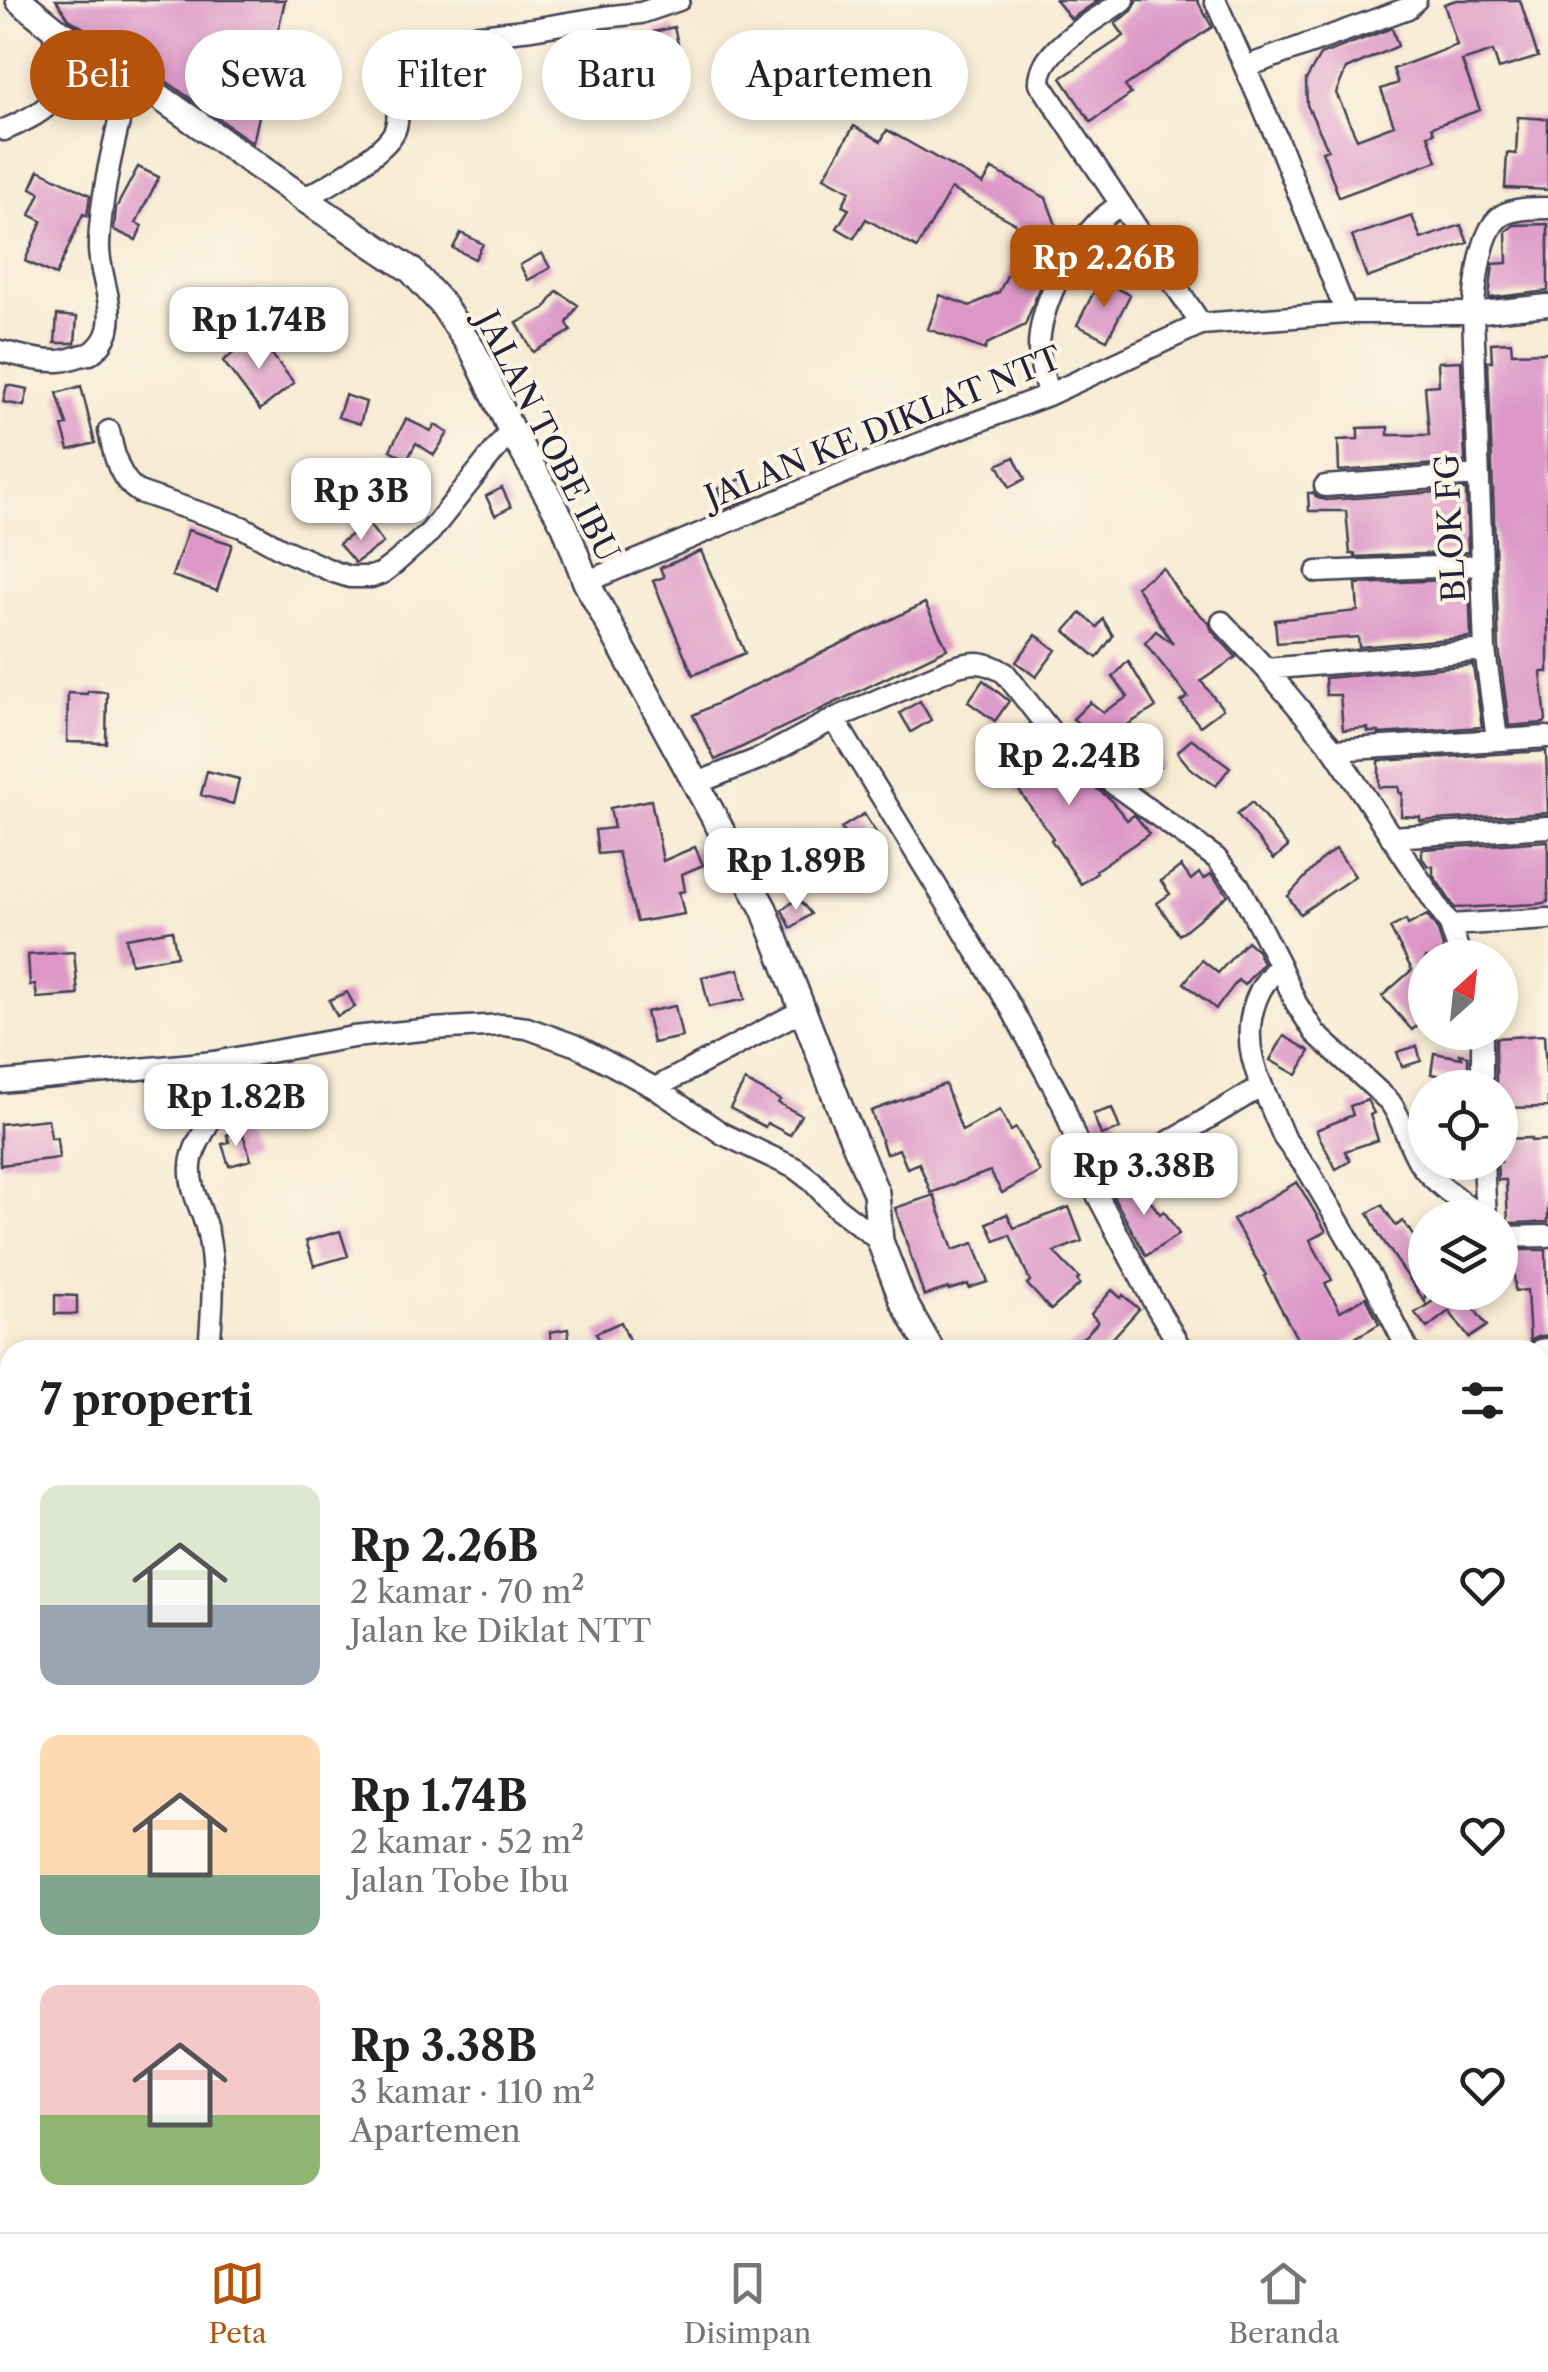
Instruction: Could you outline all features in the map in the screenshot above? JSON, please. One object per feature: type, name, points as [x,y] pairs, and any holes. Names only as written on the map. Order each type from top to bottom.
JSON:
[{"type":"street","name":"JALAN TOBE IBU","points":[[19,0],[55,29]]},
{"type":"street","points":[[303,198],[364,161],[394,133],[394,62],[406,46],[532,29],[602,8],[641,13],[679,0]]},
{"type":"street","points":[[1124,0],[1059,46],[1039,79],[1201,324]]},
{"type":"street","points":[[1216,0],[1277,139],[1346,313]]},
{"type":"street","points":[[1245,68],[1408,8],[1416,0]]},
{"type":"street","points":[[4,130],[44,111],[55,98],[55,29]]},
{"type":"street","name":"JALAN TOBE IBU","points":[[165,101],[411,270],[442,304],[474,352],[510,430],[565,526],[586,582],[764,909],[876,1194],[880,1240],[903,1301],[925,1340]]},
{"type":"street","points":[[0,350],[46,361],[64,361],[90,354],[104,340],[109,310],[99,249],[119,120]]},
{"type":"street","points":[[1048,395],[1039,353],[1047,303],[1067,263],[1096,223],[1120,204]]},
{"type":"street","name":"BLOK FG","points":[[1496,740],[1485,650],[1477,475],[1473,313],[1476,278],[1484,243],[1497,220],[1513,211],[1548,208]]},
{"type":"street","name":"JALAN KE DIKLAT NTT","points":[[586,582],[860,466],[1048,395],[1201,324],[1346,313],[1473,313],[1548,305]]},
{"type":"street","points":[[108,431],[116,464],[130,487],[156,500],[242,527],[334,572],[360,577],[382,573],[430,532],[510,430]]},
{"type":"street","points":[[1325,486],[1477,475]]},
{"type":"street","points":[[1316,572],[1483,565]]},
{"type":"street","points":[[1222,622],[1334,750],[1450,925],[1455,940]]},
{"type":"street","points":[[1266,669],[1485,650]]},
{"type":"street","points":[[697,784],[761,758],[834,719],[954,666],[974,661],[1005,673],[1056,738],[1078,759],[1229,871],[1315,1034],[1379,1091],[1397,1112],[1423,1169],[1459,1200]]},
{"type":"street","points":[[834,719],[1011,1008],[1062,1102],[1093,1187],[1177,1340]]},
{"type":"street","points":[[1334,750],[1548,737]]},
{"type":"street","points":[[1391,836],[1548,827]]},
{"type":"street","points":[[1450,925],[1548,919]]},
{"type":"street","points":[[1280,964],[1260,991],[1254,1011],[1248,1045],[1254,1066],[1284,1138],[1308,1170],[1403,1340]]},
{"type":"street","points":[[656,1088],[803,1010]]},
{"type":"street","points":[[0,1082],[214,1062],[354,1037],[432,1029],[503,1025],[527,1028],[562,1040],[656,1088],[723,1134],[795,1168],[836,1207],[880,1240]]},
{"type":"street","points":[[209,1340],[210,1248],[190,1169],[192,1154],[212,1113],[214,1062]]},
{"type":"street","points":[[1093,1187],[1262,1086]]},
{"type":"street","points":[[1518,1237],[1548,1236]]},
{"type":"building","points":[[56,0],[285,0],[278,30],[185,30],[185,95],[165,80],[165,30],[87,30],[69,19]]},
{"type":"building","points":[[1056,0],[1099,0],[1071,19]]},
{"type":"building","points":[[1138,0],[1197,0],[1212,27],[1125,86],[1131,94],[1091,122],[1061,78],[1124,36],[1115,23],[1132,11]]},
{"type":"building","points":[[1456,0],[1520,0],[1538,57],[1499,69],[1493,51],[1462,61],[1480,110],[1432,127],[1434,133],[1428,135],[1437,161],[1339,197],[1322,151],[1328,149],[1307,105],[1306,80],[1320,55],[1392,28],[1398,46],[1346,69],[1336,93],[1357,139],[1394,125],[1381,89],[1398,83],[1393,69],[1457,45],[1444,4]]},
{"type":"building","points":[[1518,117],[1548,119],[1548,190],[1505,188],[1507,153],[1516,154]]},
{"type":"building","points":[[221,120],[258,120],[253,143]]},
{"type":"building","points":[[854,126],[881,141],[887,130],[983,184],[992,169],[1046,198],[1063,244],[1044,277],[1025,325],[987,344],[985,350],[928,329],[940,295],[970,306],[999,292],[1022,245],[1015,223],[951,189],[917,248],[866,219],[854,238],[837,228],[849,209],[842,206],[850,191],[824,177]]},
{"type":"building","points":[[138,167],[159,177],[136,223],[142,226],[136,240],[114,230],[116,208]]},
{"type":"building","points":[[39,170],[90,195],[87,216],[83,214],[56,275],[25,261],[42,221],[30,215],[40,193],[31,188]]},
{"type":"building","points":[[1412,216],[1421,239],[1461,225],[1468,243],[1367,278],[1352,236]]},
{"type":"building","points":[[1548,224],[1548,291],[1489,298],[1493,264],[1507,263],[1506,231],[1514,225]]},
{"type":"building","points":[[461,233],[483,244],[475,259],[453,248]]},
{"type":"building","points":[[542,253],[550,268],[528,280],[520,265]]},
{"type":"building","points":[[1100,280],[1130,295],[1107,340],[1077,325]]},
{"type":"building","points":[[557,291],[578,305],[567,323],[571,331],[533,352],[517,323],[545,308]]},
{"type":"building","points":[[57,315],[77,317],[75,343],[55,343]]},
{"type":"building","points":[[257,335],[294,383],[260,410],[223,361]]},
{"type":"building","points":[[1511,342],[1512,353],[1548,352],[1548,672],[1541,672],[1544,723],[1509,726],[1499,649],[1488,361],[1492,361],[1491,343]]},
{"type":"building","points":[[1461,361],[1465,462],[1339,471],[1338,440],[1358,439],[1358,428],[1388,427],[1388,435],[1429,435],[1425,386],[1439,385],[1438,362]]},
{"type":"building","points":[[7,385],[28,389],[24,406],[3,402]]},
{"type":"building","points":[[81,386],[95,443],[69,450],[62,426],[67,425],[57,393]]},
{"type":"building","points":[[345,395],[366,402],[360,424],[338,417]]},
{"type":"building","points":[[406,419],[431,431],[435,425],[448,433],[434,455],[416,443],[407,460],[390,450]]},
{"type":"building","points":[[1014,457],[1025,479],[1010,487],[998,465]]},
{"type":"building","points":[[744,478],[752,497],[726,508],[718,489]]},
{"type":"building","points":[[502,488],[511,507],[495,515],[486,496]]},
{"type":"building","points":[[1466,490],[1468,552],[1355,557],[1350,554],[1346,511],[1309,511],[1308,493],[1326,500]]},
{"type":"building","points":[[367,522],[383,543],[355,563],[339,544]]},
{"type":"building","points":[[188,530],[232,544],[217,591],[172,576]]},
{"type":"building","points":[[701,551],[745,653],[693,675],[653,581],[664,577],[660,568]]},
{"type":"building","points":[[1163,568],[1180,595],[1236,657],[1201,681],[1223,709],[1200,726],[1181,702],[1188,697],[1145,643],[1156,631],[1173,644],[1136,586]]},
{"type":"building","points":[[1469,579],[1471,637],[1359,647],[1358,637],[1277,643],[1275,620],[1358,611],[1356,584]]},
{"type":"building","points":[[925,603],[947,649],[715,760],[693,715]]},
{"type":"building","points":[[1081,613],[1097,627],[1103,619],[1113,636],[1097,658],[1065,631]]},
{"type":"building","points":[[1036,635],[1056,650],[1036,677],[1016,662]]},
{"type":"building","points":[[1128,661],[1156,707],[1088,749],[1071,733],[1079,724],[1073,719],[1090,702],[1103,712],[1128,697],[1113,677]]},
{"type":"building","points":[[1473,665],[1482,727],[1379,734],[1368,732],[1368,728],[1343,730],[1340,695],[1326,695],[1325,678]]},
{"type":"building","points":[[983,680],[1009,701],[995,721],[968,702]]},
{"type":"building","points":[[107,692],[106,743],[67,742],[68,693]]},
{"type":"building","points":[[920,701],[931,720],[911,732],[900,713]]},
{"type":"building","points":[[1035,733],[1064,764],[1066,772],[1071,770],[1109,798],[1127,820],[1134,815],[1149,834],[1081,884],[1013,782],[1007,787],[991,767]]},
{"type":"building","points":[[1192,739],[1230,767],[1216,786],[1190,768],[1177,752]]},
{"type":"building","points":[[1151,742],[1160,766],[1141,773],[1139,765],[1131,768],[1125,751]]},
{"type":"building","points":[[1546,751],[1548,813],[1420,821],[1420,817],[1401,816],[1399,787],[1379,787],[1379,761]]},
{"type":"building","points":[[1124,752],[1127,758],[1113,767],[1103,759]]},
{"type":"building","points":[[207,771],[239,779],[233,804],[201,795]]},
{"type":"building","points":[[651,800],[663,861],[695,847],[703,865],[682,874],[685,891],[679,892],[684,914],[637,922],[618,852],[598,854],[595,830],[614,828],[610,808]]},
{"type":"building","points":[[1252,802],[1288,847],[1274,859],[1237,814]]},
{"type":"building","points":[[864,814],[880,839],[856,854],[841,828]]},
{"type":"building","points":[[1548,841],[1548,902],[1537,904],[1455,908],[1433,875],[1433,866],[1422,858],[1422,849]]},
{"type":"building","points":[[1336,849],[1355,876],[1300,914],[1288,896]]},
{"type":"building","points":[[1181,866],[1191,880],[1199,873],[1204,879],[1211,874],[1228,895],[1179,935],[1157,903],[1170,894],[1161,881]]},
{"type":"building","points":[[798,898],[811,914],[791,928],[782,910]]},
{"type":"building","points":[[1427,915],[1441,940],[1408,940],[1408,962],[1390,928],[1406,920],[1408,925]]},
{"type":"building","points":[[172,930],[177,956],[131,964],[126,938]]},
{"type":"building","points":[[1247,941],[1263,963],[1244,985],[1238,980],[1216,1009],[1184,983],[1202,960],[1218,973]]},
{"type":"building","points":[[74,952],[78,995],[37,998],[35,984],[30,985],[28,955]]},
{"type":"building","points":[[739,969],[745,999],[709,1007],[702,977]]},
{"type":"building","points":[[1408,973],[1408,1025],[1382,996]]},
{"type":"building","points":[[347,992],[355,1007],[337,1016],[329,1000]]},
{"type":"building","points":[[675,1006],[682,1037],[653,1043],[646,1012]]},
{"type":"building","points":[[1544,1035],[1548,1107],[1518,1108],[1518,1070],[1496,1070],[1496,1050],[1518,1050],[1518,1037]]},
{"type":"building","points":[[1284,1036],[1310,1051],[1297,1075],[1270,1060]]},
{"type":"building","points":[[1418,1050],[1421,1061],[1402,1067],[1397,1052]]},
{"type":"building","points":[[1434,1053],[1468,1056],[1468,1070],[1432,1070]]},
{"type":"building","points":[[745,1081],[801,1115],[790,1135],[730,1108]]},
{"type":"building","points":[[945,1084],[962,1131],[1000,1110],[1011,1131],[1016,1128],[1040,1172],[1002,1193],[990,1171],[931,1193],[919,1163],[907,1168],[899,1149],[886,1154],[871,1111]]},
{"type":"building","points":[[1367,1100],[1374,1113],[1370,1115],[1378,1140],[1345,1151],[1350,1161],[1336,1169],[1316,1130],[1353,1115],[1350,1106]]},
{"type":"building","points":[[1112,1108],[1120,1129],[1101,1135],[1093,1114]]},
{"type":"building","points":[[48,1119],[51,1138],[57,1138],[59,1158],[0,1165],[0,1124]]},
{"type":"building","points":[[242,1131],[251,1160],[229,1166],[222,1144],[229,1142],[227,1135]]},
{"type":"building","points":[[1518,1138],[1548,1140],[1548,1222],[1518,1223],[1518,1200],[1507,1200],[1506,1180],[1518,1180]]},
{"type":"building","points":[[1134,1179],[1179,1234],[1146,1256],[1111,1192]]},
{"type":"building","points":[[1297,1182],[1326,1231],[1310,1240],[1332,1280],[1325,1283],[1340,1311],[1366,1297],[1379,1324],[1351,1340],[1298,1340],[1233,1220]]},
{"type":"building","points":[[934,1195],[953,1250],[974,1243],[988,1282],[924,1296],[895,1208]]},
{"type":"building","points":[[1382,1205],[1396,1226],[1403,1221],[1408,1228],[1408,1277],[1380,1236],[1368,1213]]},
{"type":"building","points":[[1069,1207],[1082,1241],[1054,1252],[1079,1278],[1080,1284],[1051,1310],[1027,1284],[1030,1281],[1010,1235],[995,1241],[987,1223],[1007,1214],[1014,1228]]},
{"type":"building","points":[[340,1231],[348,1256],[314,1266],[306,1241]]},
{"type":"building","points":[[1518,1250],[1546,1250],[1548,1335],[1532,1340],[1530,1340],[1527,1290],[1518,1291]]},
{"type":"building","points":[[1112,1290],[1139,1309],[1111,1340],[1079,1340],[1098,1322],[1091,1314]]},
{"type":"building","points":[[55,1295],[77,1296],[77,1314],[55,1314]]},
{"type":"building","points":[[1420,1310],[1475,1310],[1487,1326],[1469,1338],[1449,1311],[1427,1328],[1415,1313]]},
{"type":"building","points":[[621,1322],[629,1340],[599,1340],[596,1333]]},
{"type":"building","points":[[568,1329],[569,1340],[551,1340],[550,1332]]}]
